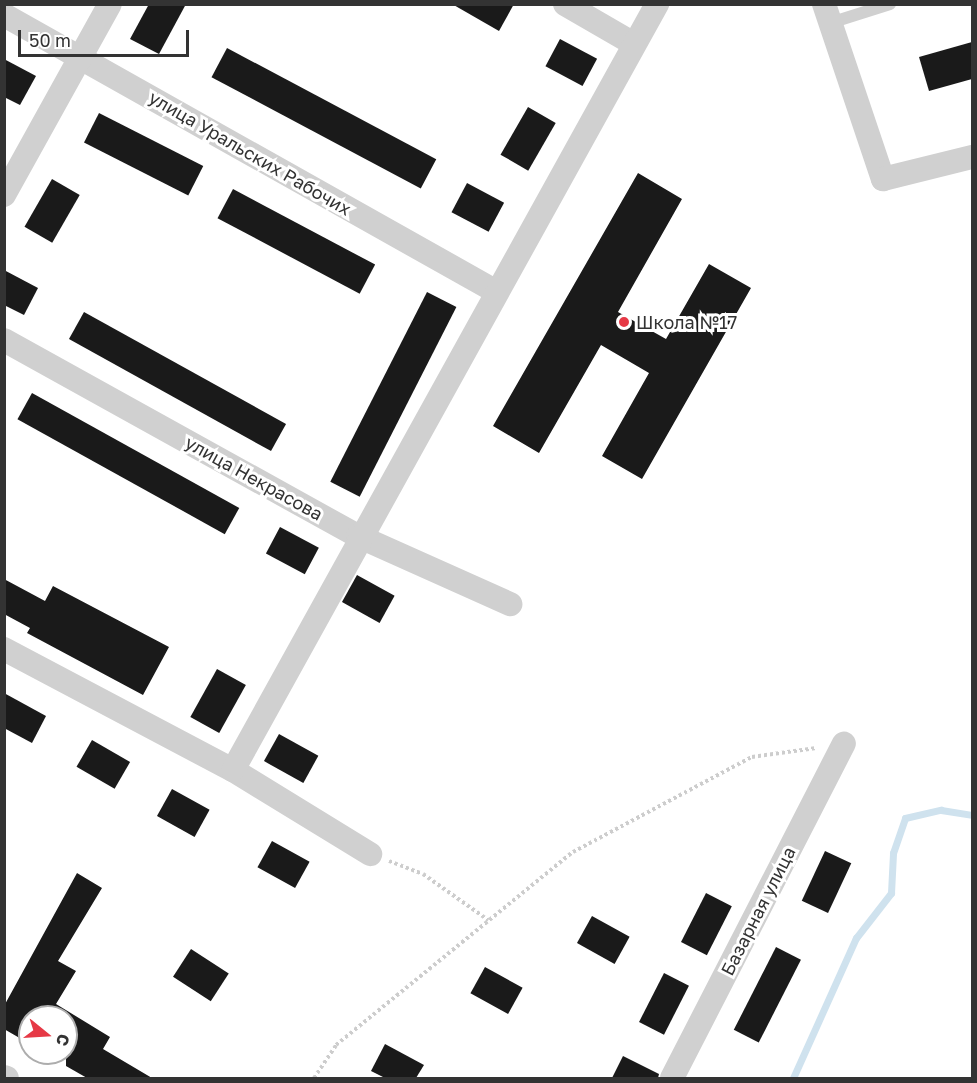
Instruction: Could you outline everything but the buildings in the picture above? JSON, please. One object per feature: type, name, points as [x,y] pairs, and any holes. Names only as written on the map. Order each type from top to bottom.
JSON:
[{"type":"street","points":[[4,195],[110,4]]},
{"type":"street","points":[[565,4],[634,44]]},
{"type":"street","points":[[233,770],[358,536],[657,4]]},
{"type":"street","points":[[827,14],[883,179],[972,157]]},
{"type":"street","name":"улица Уральских Рабочих","points":[[4,15],[495,291]]},
{"type":"street","name":"улица Некрасова","points":[[4,340],[358,536],[510,604]]},
{"type":"street","points":[[4,649],[233,770],[370,854]]},
{"type":"street","name":"Базарная улица","points":[[672,1078],[844,744]]},
{"type":"lane","points":[[827,14],[890,4]]},
{"type":"path","points":[[314,1078],[336,1045],[573,852],[752,757],[844,744]]},
{"type":"path","points":[[370,854],[423,874],[488,920]]},
{"type":"waterway","points":[[793,1078],[856,938],[891,893],[893,853],[905,818],[941,810],[972,815]]},
{"type":"place","name":"Школа №17","points":[[624,322]]}]
